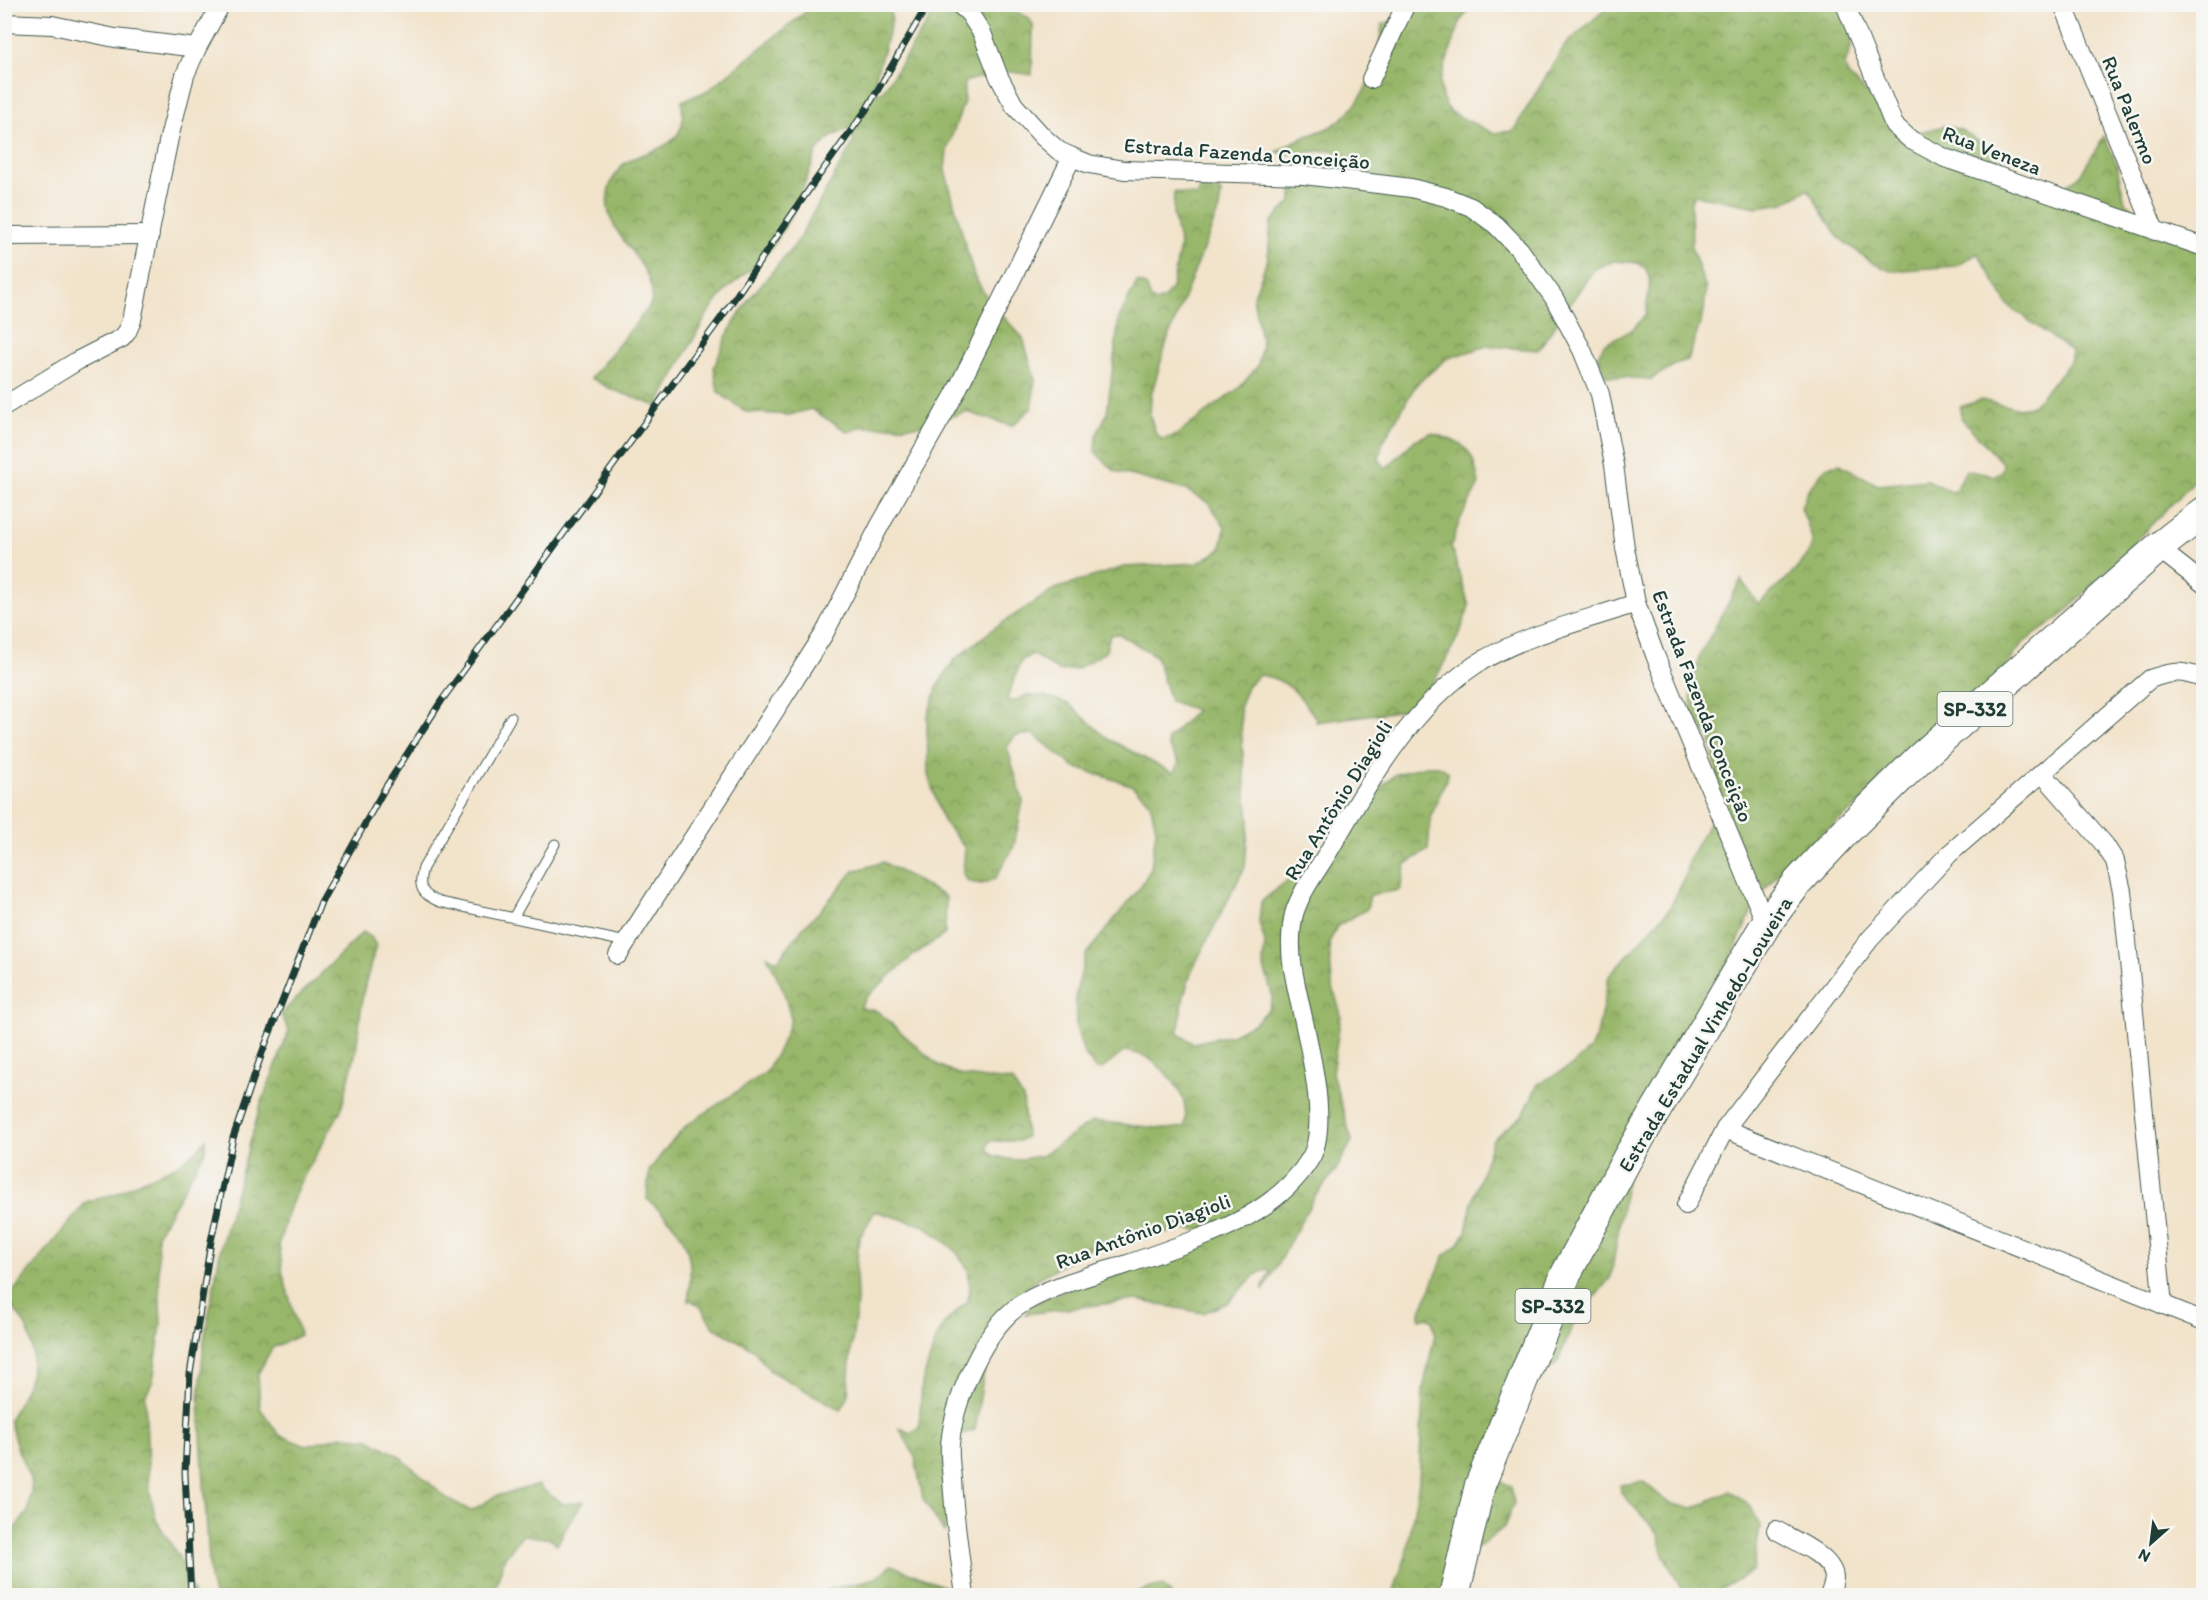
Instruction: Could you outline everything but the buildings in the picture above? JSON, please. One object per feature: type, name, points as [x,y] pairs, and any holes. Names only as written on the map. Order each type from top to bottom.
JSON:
[{"type":"main road","name":"Estrada Estadual Vinhedo-Louveira","points":[[1454,1596],[1480,1485],[1566,1274],[1627,1159],[1766,924],[1798,882],[1916,762],[2158,548],[2204,512]]},
{"type":"street","points":[[4,406],[77,361],[122,338],[128,332],[169,138],[185,75],[221,4]]},
{"type":"street","name":"Estrada Fazenda Conceição","points":[[959,4],[969,13],[982,33],[999,77],[1014,105],[1043,137],[1059,151],[1072,157],[1089,164],[1124,170],[1304,175],[1411,188],[1446,197],[1471,207],[1496,225],[1520,250],[1554,298],[1582,350],[1600,394],[1636,603],[1655,655],[1766,924]]},
{"type":"street","points":[[1371,79],[1406,4]]},
{"type":"street","name":"Rua Veneza","points":[[1845,4],[1894,125],[1911,140],[1945,159],[2204,247]]},
{"type":"street","name":"Rua Palermo","points":[[2063,4],[2155,231]]},
{"type":"street","points":[[4,23],[52,25],[115,38],[197,48]]},
{"type":"street","points":[[622,949],[824,634],[879,527],[955,394],[1072,157]]},
{"type":"street","points":[[4,236],[150,235]]},
{"type":"street","points":[[2158,548],[2204,584]]},
{"type":"street","name":"Rua Antônio Diagioli","points":[[965,1596],[950,1446],[959,1402],[971,1371],[987,1341],[1004,1317],[1023,1303],[1065,1283],[1155,1255],[1224,1229],[1259,1209],[1296,1178],[1312,1156],[1318,1134],[1317,1098],[1293,967],[1294,914],[1305,891],[1390,753],[1425,707],[1454,680],[1503,649],[1636,603]]},
{"type":"street","points":[[1686,1205],[1725,1129],[1870,939],[1949,854],[2150,679],[2169,672],[2185,672],[2204,679]]},
{"type":"street","points":[[2042,773],[2104,844],[2115,861],[2122,891],[2163,1305]]},
{"type":"street","points":[[1725,1129],[2204,1321]]},
{"type":"street","points":[[1776,1530],[1821,1556],[1833,1570],[1834,1580],[1829,1596]]},
{"type":"lane","points":[[511,717],[423,868],[420,878],[422,888],[428,897],[440,902],[513,918],[622,949]]},
{"type":"lane","points":[[513,918],[555,844]]},
{"type":"green space","points":[[814,5],[888,5],[892,20],[870,96],[883,91],[933,14],[943,5],[1001,5],[1028,17],[1033,25],[1032,75],[1005,71],[964,82],[964,101],[947,150],[945,170],[974,276],[989,301],[1023,338],[1035,379],[1032,408],[1012,426],[966,412],[920,426],[861,427],[848,432],[811,409],[789,415],[746,412],[718,392],[714,367],[728,333],[749,299],[795,245],[854,141],[849,129],[832,136],[817,151],[795,209],[775,243],[758,263],[727,289],[708,313],[657,406],[611,389],[591,378],[650,306],[652,298],[649,279],[611,218],[608,204],[609,189],[616,174],[627,162],[674,139],[682,124],[682,101],[707,91]]},
{"type":"green space","points":[[1403,5],[1473,5],[1461,20],[1440,81],[1442,98],[1450,112],[1493,133],[1513,131],[1565,45],[1610,5],[1849,5],[1852,44],[1845,65],[1848,75],[1905,129],[1919,132],[1944,126],[1961,130],[1982,143],[2007,171],[2053,187],[2068,184],[2079,177],[2104,136],[2116,162],[2125,202],[2166,234],[2203,250],[2203,472],[2063,615],[2023,643],[2003,671],[1978,694],[1907,746],[1859,805],[1791,858],[1757,899],[1695,1040],[1628,1170],[1611,1277],[1575,1321],[1558,1361],[1527,1394],[1489,1485],[1500,1481],[1511,1486],[1514,1503],[1504,1527],[1459,1563],[1443,1595],[1392,1595],[1406,1556],[1419,1482],[1423,1389],[1435,1334],[1432,1320],[1427,1317],[1420,1319],[1419,1316],[1444,1256],[1458,1245],[1466,1232],[1473,1198],[1493,1139],[1523,1115],[1538,1084],[1571,1066],[1590,1049],[1597,1035],[1609,976],[1670,908],[1685,877],[1689,859],[1718,806],[1717,774],[1711,739],[1692,717],[1691,684],[1699,657],[1741,580],[1758,604],[1791,575],[1806,556],[1811,548],[1812,540],[1801,508],[1808,490],[1826,467],[1840,464],[1878,485],[1928,480],[1951,492],[1956,490],[1966,470],[1994,476],[2002,471],[2003,464],[1961,418],[1960,407],[1981,400],[2016,408],[2033,406],[2070,362],[2072,352],[2008,305],[1978,253],[1957,266],[1890,271],[1873,263],[1838,237],[1808,189],[1784,203],[1757,207],[1695,195],[1691,201],[1692,249],[1706,289],[1704,312],[1688,360],[1678,363],[1651,379],[1605,376],[1598,355],[1605,343],[1632,330],[1646,314],[1650,280],[1646,269],[1638,263],[1614,261],[1594,269],[1538,350],[1487,346],[1446,359],[1416,385],[1382,444],[1379,459],[1385,469],[1415,440],[1431,433],[1460,444],[1474,462],[1479,484],[1460,520],[1451,546],[1469,606],[1460,633],[1429,691],[1406,710],[1316,722],[1317,720],[1299,696],[1279,680],[1259,675],[1247,686],[1240,706],[1249,820],[1245,867],[1192,970],[1184,995],[1178,1034],[1193,1043],[1231,1035],[1255,1023],[1269,1009],[1273,997],[1263,964],[1265,942],[1259,923],[1261,902],[1338,839],[1372,794],[1396,774],[1426,766],[1438,766],[1449,772],[1431,816],[1428,850],[1406,864],[1400,890],[1370,895],[1367,909],[1337,926],[1329,944],[1332,984],[1341,1015],[1332,1073],[1352,1141],[1336,1170],[1315,1196],[1263,1291],[1270,1271],[1267,1269],[1255,1275],[1227,1303],[1203,1313],[1136,1300],[1025,1314],[1032,1304],[1211,1231],[1186,1229],[1089,1249],[1036,1280],[1003,1309],[990,1334],[975,1430],[956,1436],[945,1459],[943,1480],[950,1513],[944,1532],[923,1499],[915,1457],[899,1427],[910,1433],[919,1428],[922,1383],[935,1342],[944,1324],[967,1301],[970,1290],[968,1269],[955,1250],[925,1226],[875,1211],[859,1239],[856,1269],[857,1301],[848,1397],[841,1410],[770,1371],[753,1349],[713,1327],[702,1308],[691,1300],[688,1301],[690,1267],[685,1243],[671,1222],[647,1199],[649,1171],[687,1125],[766,1072],[780,1047],[791,1019],[783,989],[767,956],[777,961],[804,926],[854,871],[883,862],[946,897],[945,934],[914,955],[866,997],[860,1008],[877,1011],[938,1065],[962,1076],[1012,1081],[1023,1098],[1026,1137],[1019,1141],[990,1141],[987,1149],[994,1156],[1014,1160],[1041,1156],[1093,1121],[1168,1129],[1184,1127],[1186,1117],[1182,1097],[1164,1071],[1146,1057],[1125,1051],[1102,1069],[1096,1069],[1084,1054],[1076,1027],[1076,993],[1086,954],[1139,889],[1151,868],[1156,829],[1150,802],[1131,785],[1074,767],[1033,734],[1015,736],[1007,747],[1023,801],[1014,846],[995,879],[982,884],[969,882],[963,874],[965,848],[943,821],[928,775],[927,718],[938,685],[954,660],[994,628],[1055,589],[1124,567],[1198,563],[1221,549],[1225,527],[1209,503],[1186,490],[1115,471],[1095,452],[1096,436],[1107,413],[1119,318],[1137,282],[1146,285],[1151,299],[1156,302],[1164,299],[1172,288],[1180,246],[1173,214],[1174,192],[1197,196],[1202,184],[1216,186],[1221,193],[1219,209],[1167,341],[1151,395],[1150,416],[1156,434],[1162,439],[1175,436],[1239,388],[1258,366],[1262,344],[1253,298],[1268,258],[1271,222],[1292,201],[1292,186],[1332,168],[1338,154],[1332,150],[1287,154],[1277,152],[1332,126],[1354,106],[1369,82],[1374,68],[1382,25],[1394,20]],"holes":[[[1119,634],[1156,656],[1170,701],[1196,710],[1168,739],[1168,746],[1179,762],[1173,773],[1108,739],[1069,704],[1045,696],[1025,696],[1012,702],[1007,699],[1021,661],[1032,654],[1059,671],[1077,669],[1106,651],[1110,635]]]},
{"type":"green space","points":[[363,932],[371,937],[376,945],[363,993],[356,1051],[341,1110],[298,1187],[279,1244],[283,1275],[300,1335],[272,1348],[258,1374],[260,1408],[279,1435],[306,1446],[341,1436],[369,1439],[398,1455],[445,1497],[471,1511],[496,1496],[539,1485],[564,1504],[584,1501],[557,1545],[552,1539],[523,1535],[505,1557],[493,1595],[214,1595],[210,1579],[199,1401],[204,1340],[222,1242],[260,1107],[289,1031],[281,1014]]},
{"type":"green space","points":[[206,1139],[205,1151],[157,1235],[161,1325],[153,1381],[145,1396],[149,1488],[156,1520],[180,1559],[194,1595],[5,1595],[5,1535],[10,1534],[28,1512],[32,1483],[18,1450],[9,1420],[26,1388],[32,1367],[31,1344],[26,1327],[7,1299],[86,1202],[115,1194],[174,1167],[197,1151]]},
{"type":"green space","points":[[1644,1482],[1670,1504],[1693,1508],[1730,1491],[1751,1507],[1760,1526],[1753,1571],[1711,1595],[1682,1595],[1681,1588],[1662,1552],[1659,1534],[1621,1493],[1620,1485]]},
{"type":"green space","points":[[891,1565],[963,1594],[975,1595],[817,1596],[828,1590],[876,1578]]},
{"type":"green space","points":[[1162,1585],[1172,1595],[1125,1595]]},
{"type":"railway","points":[[191,1596],[185,1472],[190,1374],[211,1241],[233,1138],[262,1053],[321,902],[385,788],[442,700],[721,318],[866,110],[928,4]]}]
